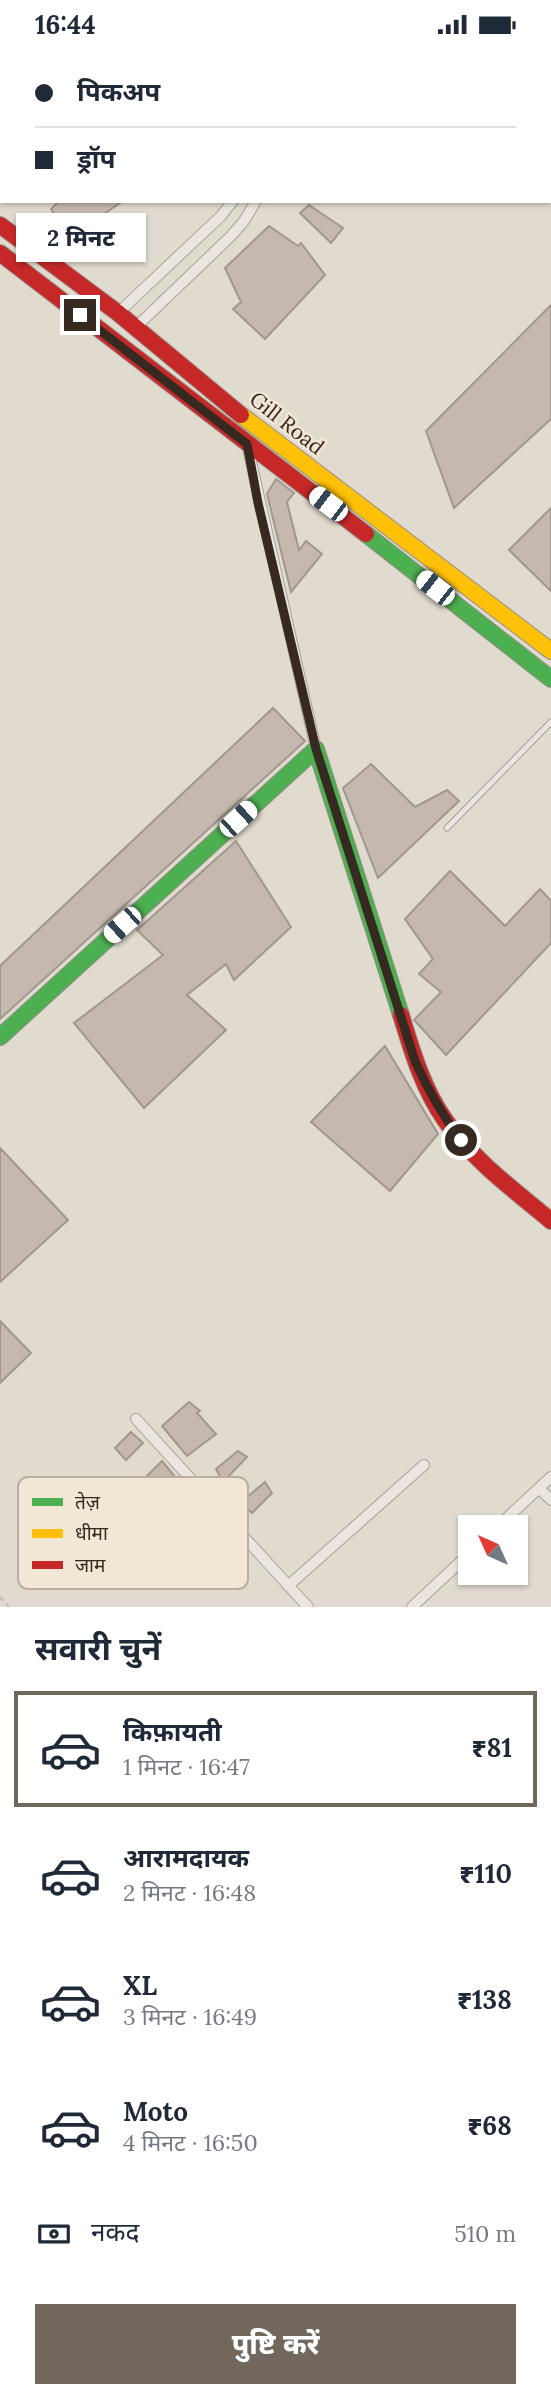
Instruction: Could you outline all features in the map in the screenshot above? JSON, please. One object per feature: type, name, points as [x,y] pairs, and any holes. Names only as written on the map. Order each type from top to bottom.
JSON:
[{"type":"main road","name":"Gill Road","points":[[0,225],[136,327],[256,427],[551,652]]},
{"type":"main road","points":[[0,254],[551,679]]},
{"type":"main road","points":[[0,1037],[316,749],[415,1061],[430,1094],[461,1140],[551,1221]]},
{"type":"street","points":[[118,313],[199,238],[231,203]]},
{"type":"street","points":[[136,327],[244,221],[255,203]]},
{"type":"street","points":[[199,238],[213,253]]},
{"type":"street","points":[[145,287],[161,303]]},
{"type":"street","points":[[247,444],[258,503],[316,749]]},
{"type":"street","points":[[136,1419],[189,1477]]},
{"type":"street","points":[[288,1586],[424,1465]]},
{"type":"street","points":[[510,1515],[551,1477]]},
{"type":"street","points":[[539,1488],[551,1500]]},
{"type":"street","points":[[248,1542],[308,1607]]},
{"type":"street","points":[[412,1607],[458,1564]]},
{"type":"lane","points":[[447,828],[551,722]]},
{"type":"path","points":[[0,1597],[9,1607]]},
{"type":"building","points":[[57,203],[120,203],[70,237],[51,209]]},
{"type":"building","points":[[309,205],[343,228],[331,243],[300,213]]},
{"type":"building","points":[[269,226],[298,246],[301,243],[325,275],[265,339],[233,309],[241,302],[225,268]]},
{"type":"building","points":[[551,305],[551,419],[454,508],[426,431]]},
{"type":"building","points":[[276,479],[294,493],[287,502],[299,550],[306,541],[322,554],[291,592],[267,494]]},
{"type":"building","points":[[551,508],[551,591],[509,550]]},
{"type":"building","points":[[273,708],[305,741],[0,1019],[0,966]]},
{"type":"building","points":[[371,764],[415,807],[447,790],[459,801],[378,878],[343,788]]},
{"type":"building","points":[[236,841],[291,927],[234,980],[226,964],[187,995],[226,1030],[144,1108],[74,1023],[163,955],[137,930]]},
{"type":"building","points":[[450,871],[505,926],[540,889],[551,901],[551,943],[446,1055],[414,1020],[441,992],[419,974],[433,959],[405,919]]},
{"type":"building","points":[[385,1046],[438,1134],[390,1191],[311,1122]]},
{"type":"building","points":[[0,1148],[68,1220],[0,1282]]},
{"type":"building","points":[[0,1321],[31,1353],[0,1383]]},
{"type":"building","points":[[189,1402],[200,1411],[197,1413],[216,1434],[187,1456],[162,1426]]},
{"type":"building","points":[[131,1432],[143,1443],[126,1460],[115,1448]]},
{"type":"building","points":[[238,1451],[247,1457],[228,1477],[220,1477],[216,1469]]},
{"type":"building","points":[[162,1461],[175,1477],[146,1477]]},
{"type":"building","points":[[265,1482],[272,1493],[252,1513],[248,1509],[248,1496]]},
{"type":"traffic: fast","points":[[366,534],[551,679]]},
{"type":"traffic: fast","points":[[0,1037],[316,749],[401,1015]]},
{"type":"traffic: slow","points":[[241,415],[551,651]]},
{"type":"traffic: jam","points":[[0,225],[118,313],[241,415]]},
{"type":"traffic: jam","points":[[0,253],[366,534]]},
{"type":"traffic: jam","points":[[401,1015],[424,1083],[445,1120],[481,1161],[551,1221]]},
{"type":"route","points":[[80,315],[247,444],[258,503],[316,749],[415,1061],[430,1094],[461,1140]]}]
